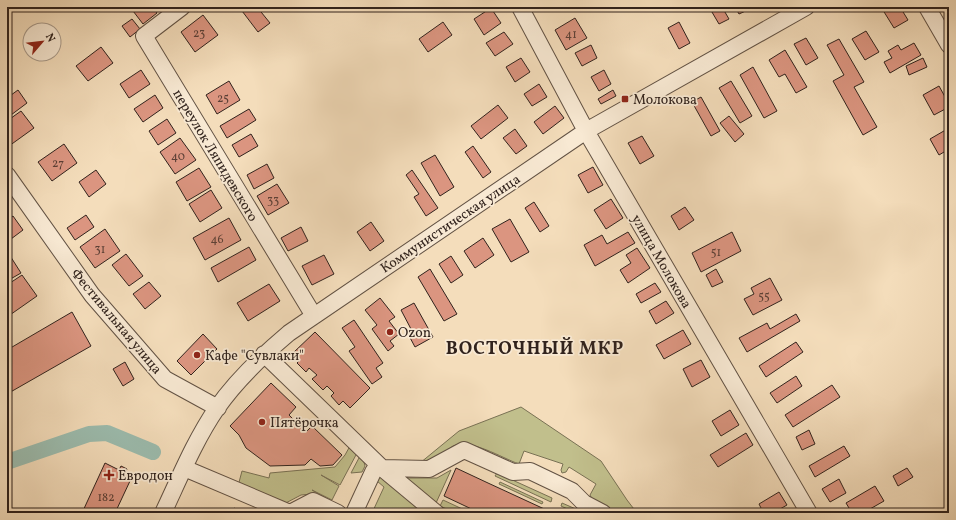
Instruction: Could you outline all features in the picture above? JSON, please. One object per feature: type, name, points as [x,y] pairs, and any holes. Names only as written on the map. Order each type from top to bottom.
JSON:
[{"type":"street","name":"переулок Ляпидевского","points":[[182,7],[144,36],[314,316]]},
{"type":"street","name":"улица Молокова","points":[[520,7],[586,131],[809,513]]},
{"type":"street","name":"Коммунистическая улица","points":[[163,513],[195,446],[218,408],[238,382],[264,354],[289,332],[586,131],[806,7]]},
{"type":"street","points":[[926,7],[949,45]]},
{"type":"street","name":"Фестивальная улица","points":[[7,175],[92,295],[165,379],[218,408]]},
{"type":"street","points":[[264,354],[380,466],[436,513]]},
{"type":"street","points":[[354,513],[373,472],[380,466],[429,469],[464,450],[513,472],[530,471],[572,491],[584,503],[603,513]]},
{"type":"street","points":[[184,468],[290,513],[313,501],[338,513]]},
{"type":"shaded area","points":[[521,407],[601,461],[637,513],[614,513],[593,501],[590,495],[596,484],[569,467],[566,472],[562,473],[561,470],[563,464],[524,451],[519,464],[486,450],[460,444],[453,446],[444,452],[431,464],[420,463],[459,431]]},
{"type":"shaded area","points":[[350,446],[357,453],[340,485],[321,475],[339,486],[332,500],[312,490],[331,501],[330,503],[312,494],[301,495],[282,505],[238,486],[242,471],[269,478],[270,473],[335,467]]},
{"type":"shaded area","points":[[360,456],[365,466],[362,472],[351,473]]},
{"type":"shaded area","points":[[451,470],[436,503],[405,478],[437,478]]},
{"type":"shaded area","points":[[497,473],[552,498],[551,502],[495,476]]},
{"type":"shaded area","points":[[380,474],[425,513],[410,513],[406,509],[409,513],[372,513],[384,487],[377,481]]},
{"type":"shaded area","points":[[500,482],[543,502],[542,504],[499,484]]},
{"type":"shaded area","points":[[443,500],[471,513],[456,513],[440,506]]},
{"type":"shaded area","points":[[562,503],[585,513],[576,513],[561,506]]},
{"type":"building","points":[[130,7],[153,7],[157,13],[143,24]]},
{"type":"building","points":[[239,7],[257,7],[270,23],[258,32]]},
{"type":"building","points":[[709,7],[722,7],[729,19],[719,24]]},
{"type":"building","points":[[735,7],[749,7],[750,9],[739,14]]},
{"type":"building","points":[[881,7],[900,7],[908,20],[894,28]]},
{"type":"building","points":[[491,8],[501,23],[484,35],[474,19]]},
{"type":"building","points":[[203,15],[218,35],[195,52],[181,32]]},
{"type":"building","points":[[575,18],[587,38],[566,50],[555,30]]},
{"type":"building","points":[[132,19],[140,29],[130,37],[122,26]]},
{"type":"building","points":[[443,22],[452,35],[428,52],[419,39]]},
{"type":"building","points":[[679,22],[690,43],[679,49],[668,28]]},
{"type":"building","points":[[866,31],[879,52],[865,60],[852,39]]},
{"type":"building","points":[[504,32],[513,44],[495,56],[486,43]]},
{"type":"building","points":[[806,38],[818,58],[806,65],[794,44]]},
{"type":"building","points":[[839,39],[864,82],[854,87],[877,127],[863,135],[833,81],[844,75],[827,45]]},
{"type":"building","points":[[914,43],[921,55],[890,73],[884,62],[892,58],[888,51],[898,45],[901,50]]},
{"type":"building","points":[[591,45],[597,58],[582,66],[575,53]]},
{"type":"building","points":[[101,47],[113,63],[88,81],[76,66]]},
{"type":"building","points":[[785,50],[807,87],[796,93],[785,74],[779,77],[769,60]]},
{"type":"building","points":[[521,58],[530,72],[515,82],[506,67]]},
{"type":"building","points":[[923,58],[927,67],[909,75],[906,66]]},
{"type":"building","points":[[753,67],[777,111],[764,118],[740,75]]},
{"type":"building","points":[[141,70],[150,84],[129,98],[120,84]]},
{"type":"building","points":[[604,70],[611,84],[599,91],[591,77]]},
{"type":"building","points":[[229,81],[240,100],[217,114],[206,95]]},
{"type":"building","points":[[731,81],[752,116],[740,123],[719,88]]},
{"type":"building","points":[[539,84],[547,97],[532,106],[524,94]]},
{"type":"building","points":[[939,86],[949,104],[949,107],[934,115],[923,95]]},
{"type":"building","points":[[18,90],[27,103],[7,118],[7,98]]},
{"type":"building","points":[[613,90],[616,96],[601,104],[598,99]]},
{"type":"building","points":[[155,95],[163,108],[143,122],[134,109]]},
{"type":"building","points":[[701,97],[720,131],[711,136],[692,102]]},
{"type":"building","points":[[498,105],[508,118],[481,139],[471,126]]},
{"type":"building","points":[[555,106],[564,118],[543,134],[534,122]]},
{"type":"building","points":[[249,109],[256,120],[227,138],[220,126]]},
{"type":"building","points":[[21,111],[34,128],[9,146],[7,143],[7,121]]},
{"type":"building","points":[[729,116],[744,134],[735,142],[720,123]]},
{"type":"building","points":[[167,119],[176,133],[158,145],[149,131]]},
{"type":"building","points":[[949,128],[949,149],[939,155],[930,139]]},
{"type":"building","points":[[515,129],[527,146],[516,154],[503,138]]},
{"type":"building","points":[[251,134],[258,146],[239,157],[232,145]]},
{"type":"building","points":[[642,136],[654,156],[640,164],[628,143]]},
{"type":"building","points":[[180,138],[196,160],[175,174],[160,152]]},
{"type":"building","points":[[64,144],[77,163],[52,181],[38,162]]},
{"type":"building","points":[[473,146],[491,172],[483,178],[465,152]]},
{"type":"building","points":[[435,155],[454,187],[440,196],[421,163]]},
{"type":"building","points":[[267,164],[274,178],[254,189],[247,175]]},
{"type":"building","points":[[593,167],[603,185],[588,193],[578,175]]},
{"type":"building","points":[[199,168],[211,187],[187,201],[176,182]]},
{"type":"building","points":[[96,170],[106,184],[89,197],[79,182]]},
{"type":"building","points":[[412,170],[438,208],[426,216],[414,197],[419,194],[406,175]]},
{"type":"building","points":[[277,184],[289,203],[268,215],[257,196]]},
{"type":"building","points":[[211,190],[222,208],[200,222],[189,204]]},
{"type":"building","points":[[611,199],[623,218],[606,229],[594,210]]},
{"type":"building","points":[[534,202],[549,226],[540,232],[525,208]]},
{"type":"building","points":[[685,207],[694,220],[679,230],[671,216]]},
{"type":"building","points":[[86,215],[94,227],[75,240],[67,228]]},
{"type":"building","points":[[13,216],[23,230],[7,242],[7,220]]},
{"type":"building","points":[[229,218],[241,240],[205,260],[193,238]]},
{"type":"building","points":[[510,219],[529,252],[511,262],[492,229]]},
{"type":"building","points":[[371,222],[384,241],[370,251],[357,232]]},
{"type":"building","points":[[301,227],[308,241],[288,251],[281,238]]},
{"type":"building","points":[[105,229],[120,251],[95,268],[80,247]]},
{"type":"building","points":[[628,232],[635,243],[595,266],[584,245],[602,235],[607,244]]},
{"type":"building","points":[[732,232],[741,251],[701,272],[692,253]]},
{"type":"building","points":[[483,238],[494,255],[475,268],[464,251]]},
{"type":"building","points":[[249,247],[256,260],[218,282],[211,268]]},
{"type":"building","points":[[637,248],[650,268],[628,283],[620,270],[631,263],[626,255]]},
{"type":"building","points":[[7,251],[21,273],[7,281]]},
{"type":"building","points":[[126,254],[143,276],[129,286],[112,265]]},
{"type":"building","points":[[324,255],[334,274],[312,285],[302,266]]},
{"type":"building","points":[[451,256],[463,275],[451,283],[439,264]]},
{"type":"building","points":[[430,269],[457,314],[444,321],[418,277]]},
{"type":"building","points":[[716,269],[723,282],[712,287],[706,275]]},
{"type":"building","points":[[22,275],[37,296],[7,317],[7,285]]},
{"type":"building","points":[[770,278],[782,300],[753,315],[744,299],[754,294],[751,288]]},
{"type":"building","points":[[149,282],[161,296],[145,309],[133,294]]},
{"type":"building","points":[[655,283],[661,292],[641,303],[636,294]]},
{"type":"building","points":[[269,284],[280,301],[248,321],[237,303]]},
{"type":"building","points":[[380,298],[395,317],[389,321],[399,334],[390,341],[394,346],[388,351],[372,329],[377,325],[365,310]]},
{"type":"building","points":[[666,301],[674,313],[656,324],[649,311]]},
{"type":"building","points":[[414,303],[433,337],[415,347],[407,332],[411,329],[401,310]]},
{"type":"building","points":[[72,312],[91,346],[7,394],[7,350]]},
{"type":"building","points":[[796,314],[800,321],[747,352],[739,338],[767,323],[770,329]]},
{"type":"building","points":[[354,320],[383,363],[376,368],[382,377],[372,384],[349,351],[355,347],[342,328]]},
{"type":"building","points":[[683,330],[691,344],[664,359],[656,345]]},
{"type":"building","points":[[315,332],[370,388],[350,408],[343,401],[339,405],[331,396],[334,393],[327,386],[323,390],[312,379],[317,375],[309,368],[306,372],[297,363],[300,360],[293,353]]},
{"type":"building","name":"Кафе \"Сувлаки\"","points":[[203,334],[217,349],[191,375],[177,361]]},
{"type":"building","points":[[796,342],[803,352],[766,377],[759,366]]},
{"type":"building","points":[[701,360],[710,377],[692,387],[683,369]]},
{"type":"building","points":[[125,362],[134,379],[123,386],[113,369]]},
{"type":"building","points":[[796,376],[802,386],[777,403],[770,393]]},
{"type":"building","points":[[271,383],[296,407],[289,415],[306,432],[312,426],[342,455],[333,465],[320,466],[311,459],[305,465],[270,466],[246,448],[239,435],[230,426]]},
{"type":"building","points":[[832,385],[840,397],[793,427],[785,415]]},
{"type":"building","points":[[730,410],[739,425],[721,436],[712,421]]},
{"type":"building","points":[[809,430],[815,444],[802,450],[796,437]]},
{"type":"building","points":[[746,433],[753,445],[718,467],[710,455]]},
{"type":"building","points":[[844,446],[850,456],[815,477],[809,466]]},
{"type":"building","points":[[105,463],[119,470],[121,466],[127,469],[122,478],[130,481],[115,513],[82,513]]},
{"type":"building","points":[[456,468],[553,513],[480,513],[444,496]]},
{"type":"building","points":[[907,468],[913,477],[898,486],[893,476]]},
{"type":"building","points":[[839,479],[846,493],[830,502],[822,489]]},
{"type":"building","points":[[875,486],[884,501],[863,513],[852,513],[846,503]]},
{"type":"building","points":[[779,492],[787,505],[773,513],[756,513],[762,510],[759,504]]},
{"type":"building","points":[[234,508],[244,513],[232,513]]},
{"type":"waterway","points":[[7,462],[89,434],[107,433],[153,452]]},
{"type":"place","name":"Молокова","points":[[625,99]]},
{"type":"place","name":"Ozon","points":[[390,332]]},
{"type":"place","name":"Кафе \"Сувлаки\"","points":[[197,355]]},
{"type":"place","name":"Пятёрочка","points":[[262,422]]},
{"type":"place","name":"Евродон","points":[[109,475]]},
{"type":"district","name":"ВОСТОЧНЫЙ МКР","points":[[535,348]]}]
